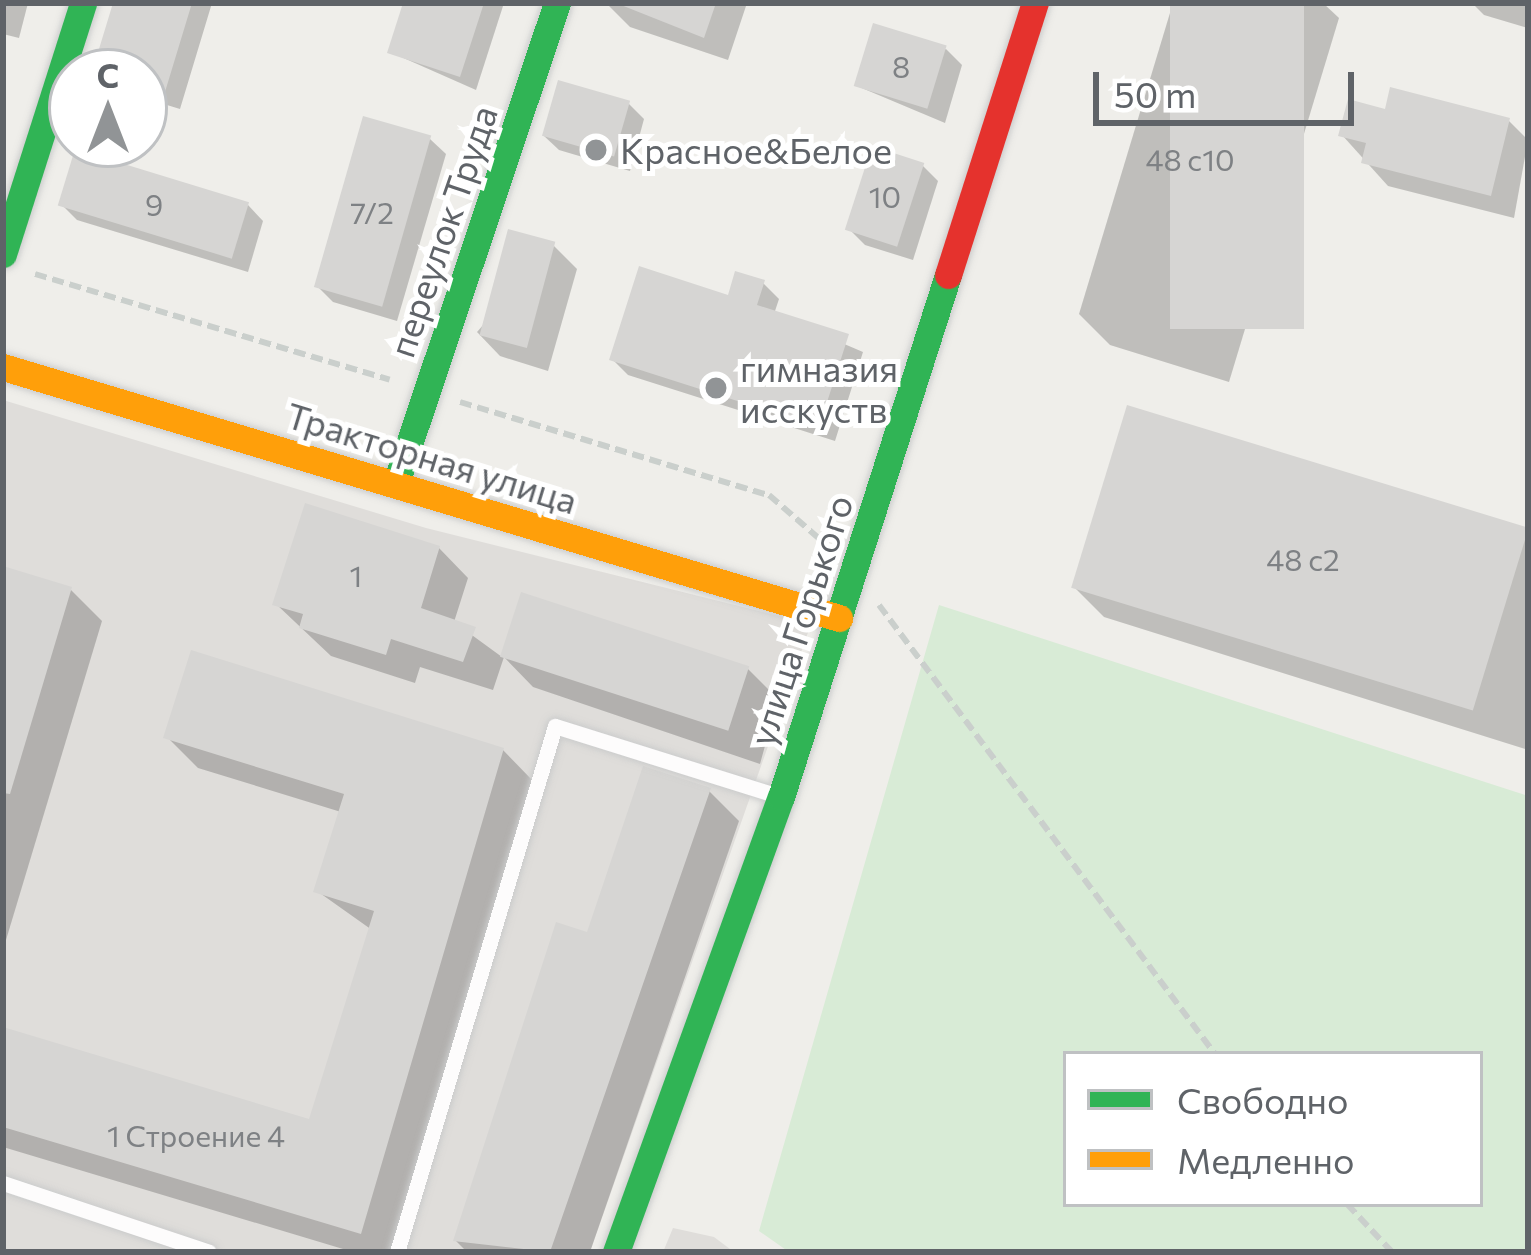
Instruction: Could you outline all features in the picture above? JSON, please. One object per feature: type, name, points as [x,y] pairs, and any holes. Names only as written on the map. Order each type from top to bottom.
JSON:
[{"type":"street","points":[[3,254],[83,3]]},
{"type":"street","name":"переулок Труда","points":[[396,483],[557,3]]},
{"type":"street","name":"улица Горького","points":[[616,1252],[781,797],[1035,3]]},
{"type":"street","name":"Тракторная улица","points":[[3,368],[839,618]]},
{"type":"lane","points":[[397,1252],[555,726],[781,797]]},
{"type":"lane","points":[[3,1183],[209,1252]]},
{"type":"path","points":[[854,570],[1213,1051]]},
{"type":"path","points":[[1349,1207],[1392,1252]]},
{"type":"shaded area","points":[[3,400],[426,528],[811,624],[590,1252],[3,1252]]},
{"type":"shaded area","points":[[673,1228],[714,1237],[734,1252],[663,1252]]},
{"type":"green space","points":[[939,605],[1528,796],[1528,1252],[789,1252],[759,1231]]},
{"type":"building","points":[[113,3],[192,3],[168,82],[168,48],[99,48]]},
{"type":"building","points":[[403,3],[484,3],[460,77],[387,53]]},
{"type":"building","points":[[616,3],[716,3],[704,38]]},
{"type":"building","points":[[1170,3],[1304,3],[1304,329],[1170,329]]},
{"type":"building","points":[[873,23],[947,46],[927,109],[854,86]]},
{"type":"building","points":[[558,80],[630,101],[614,156],[542,136]]},
{"type":"building","points":[[1390,87],[1510,118],[1491,196],[1361,163],[1366,143],[1338,136],[1348,99],[1385,109]]},
{"type":"building","points":[[363,116],[431,136],[382,307],[314,287]]},
{"type":"building","points":[[872,146],[924,163],[897,247],[845,230]]},
{"type":"building","points":[[69,168],[137,168],[249,202],[232,259],[58,205]]},
{"type":"building","points":[[508,229],[555,242],[527,348],[480,335]]},
{"type":"building","points":[[639,266],[728,295],[735,271],[765,280],[757,305],[849,334],[819,427],[609,360]]},
{"type":"building","points":[[1127,405],[1528,528],[1473,710],[1071,588]]},
{"type":"building","points":[[305,503],[440,546],[421,608],[476,627],[463,662],[391,639],[386,655],[299,628],[303,614],[272,605]]},
{"type":"building","points":[[3,566],[72,587],[10,794],[3,793]]},
{"type":"building","points":[[521,592],[749,666],[728,731],[500,657]]},
{"type":"building","points":[[191,650],[504,748],[361,1234],[3,1127],[3,1027],[309,1119],[374,911],[313,892],[344,794],[163,738]]},
{"type":"building","points":[[643,766],[711,788],[550,1252],[453,1241],[556,922],[587,932]]},
{"type":"traffic: fast","points":[[3,254],[83,3]]},
{"type":"traffic: fast","points":[[396,483],[557,3]]},
{"type":"traffic: fast","points":[[616,1252],[781,797],[948,275]]},
{"type":"traffic: slow","points":[[3,367],[839,618]]},
{"type":"traffic: jam","points":[[948,275],[1035,3]]},
{"type":"place","name":"Красное&Белое","points":[[596,150]]},
{"type":"place","name":"гимназия исскуств","points":[[716,388]]}]
